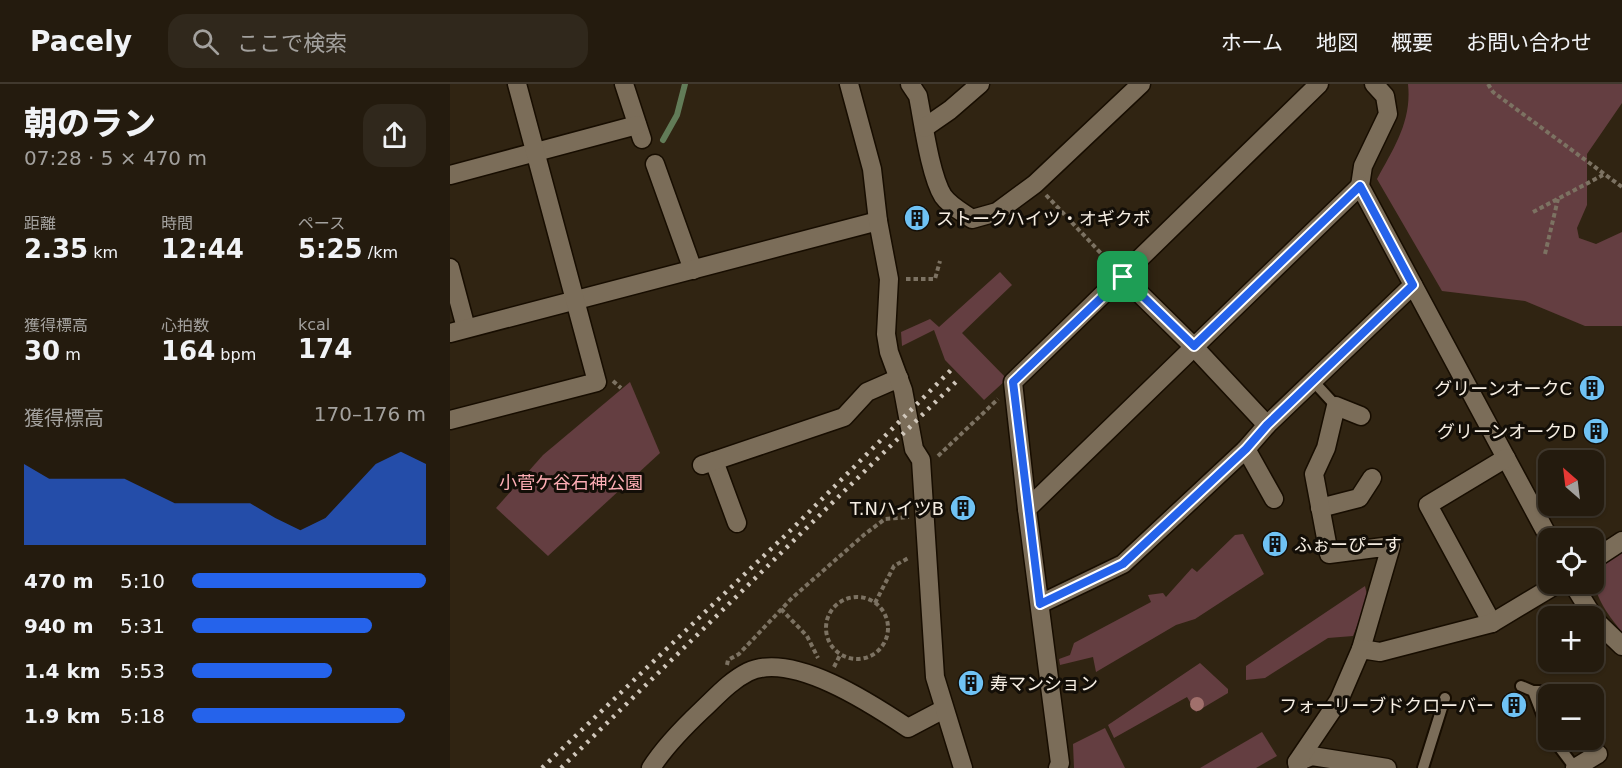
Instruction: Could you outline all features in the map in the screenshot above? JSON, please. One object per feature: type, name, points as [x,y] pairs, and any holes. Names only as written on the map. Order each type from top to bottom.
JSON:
[{"type":"street","points":[[450,420],[597,382],[517,84]]},
{"type":"street","points":[[450,175],[536,153],[640,132],[624,84]]},
{"type":"street","points":[[849,84],[872,170],[878,221],[889,279],[886,334],[889,352],[899,378],[914,449],[921,460],[934,677],[963,768]]},
{"type":"street","points":[[910,84],[918,96],[924,128],[943,196],[972,219],[998,212],[1035,184],[1141,84]]},
{"type":"street","points":[[924,128],[950,110],[980,84]]},
{"type":"street","points":[[1058,768],[1060,763],[1013,382],[1319,84]]},
{"type":"street","points":[[1374,84],[1385,96],[1388,114],[1363,166],[1360,186],[1544,528]]},
{"type":"street","points":[[655,164],[693,270]]},
{"type":"street","points":[[1027,509],[1360,186]]},
{"type":"street","points":[[450,268],[458,331],[878,221]]},
{"type":"street","points":[[1123,277],[1194,346],[1267,425]]},
{"type":"street","points":[[1040,604],[1123,564],[1246,449],[1267,425],[1413,285]]},
{"type":"street","points":[[737,523],[708,463],[844,417],[867,392],[899,378]]},
{"type":"street","points":[[1298,765],[1339,700],[1361,648],[1391,546],[1329,554],[1314,474],[1326,448],[1336,406],[1361,416]]},
{"type":"street","points":[[1246,449],[1274,499]]},
{"type":"street","points":[[1492,623],[1428,505],[1506,458]]},
{"type":"street","points":[[1320,508],[1359,498],[1372,478]]},
{"type":"street","points":[[1604,553],[1622,541]]},
{"type":"street","points":[[1361,648],[1380,652],[1492,623],[1540,594]]},
{"type":"street","points":[[1579,594],[1596,621],[1622,646]]},
{"type":"street","points":[[651,768],[666,746],[729,683],[750,671],[773,667],[813,675],[837,685],[908,728],[944,709]]},
{"type":"street","points":[[1575,768],[1598,754]]},
{"type":"street","points":[[1298,765],[1311,756],[1387,768]]},
{"type":"lane","points":[[1314,382],[1336,406]]},
{"type":"lane","points":[[1521,686],[1538,691]]},
{"type":"lane","points":[[1533,691],[1538,704]]},
{"type":"lane","points":[[1423,768],[1445,698]]},
{"type":"lane","points":[[1562,750],[1575,768]]},
{"type":"path","points":[[1488,84],[1493,92],[1622,187]]},
{"type":"path","points":[[1533,212],[1603,174]]},
{"type":"path","points":[[1035,184],[1123,277]]},
{"type":"path","points":[[1545,254],[1558,199]]},
{"type":"path","points":[[889,279],[935,279],[940,261]]},
{"type":"path","points":[[922,471],[982,415]]},
{"type":"path","points":[[726,670],[728,660],[739,654],[781,609],[872,529],[885,519],[912,517]]},
{"type":"path","points":[[875,603],[894,567],[915,554]]},
{"type":"path","points":[[856,597],[875,603],[887,620],[886,641],[871,656],[861,660],[840,655],[827,640],[826,620],[831,611],[837,603],[856,597]]},
{"type":"path","points":[[781,609],[807,636],[822,666]]},
{"type":"path","points":[[832,672],[840,655]]},
{"type":"green space","points":[[1408,84],[1622,84],[1622,103],[1587,154],[1587,205],[1577,228],[1579,238],[1596,244],[1622,232],[1622,326],[1585,326],[1525,301],[1442,291],[1377,179],[1404,122],[1409,97]]},
{"type":"green space","points":[[1000,272],[1012,285],[962,333],[1007,379],[984,400],[945,360],[934,330],[902,346],[901,332],[930,319],[939,327]]},
{"type":"green space","name":"小菅ケ谷石神公園","points":[[630,382],[660,453],[548,556],[496,508],[543,455]]},
{"type":"green space","points":[[1243,534],[1264,574],[1195,619],[1176,625],[1096,672],[1093,657],[1060,665],[1059,659],[1070,655],[1074,643],[1151,602],[1148,595],[1163,593],[1166,597],[1192,568],[1197,572],[1235,535]]},
{"type":"green space","points":[[1622,551],[1622,632],[1598,594],[1604,594],[1604,563]]},
{"type":"green space","points":[[1365,586],[1368,599],[1353,636],[1328,638],[1265,678],[1246,680],[1246,666]]},
{"type":"green space","points":[[1200,663],[1228,689],[1228,693],[1196,712],[1187,697],[1114,738],[1108,725]]},
{"type":"green space","points":[[1105,728],[1125,768],[1074,768],[1073,744]]},
{"type":"green space","points":[[1262,732],[1277,756],[1256,768],[1200,768]]},
{"type":"waterway","points":[[663,140],[677,115],[685,84]]},
{"type":"railway","points":[[542,768],[794,527],[951,370]]},
{"type":"railway","points":[[561,768],[959,379]]},
{"type":"place","name":"ストークハイツ・オギクボ","points":[[917,218]]},
{"type":"place","name":"グリーンオークC","points":[[1592,388]]},
{"type":"place","name":"グリーンオークD","points":[[1596,431]]},
{"type":"place","name":"T.NハイツB","points":[[963,508]]},
{"type":"place","name":"ふぉーぴーす","points":[[1275,544]]},
{"type":"place","name":"寿マンション","points":[[971,683]]},
{"type":"place","name":"フォーリーブドクローバー","points":[[1514,705]]},
{"type":"route","points":[[1360,186],[1413,285],[1267,425],[1246,449],[1123,564],[1040,604],[1013,382],[1123,277],[1194,346],[1360,186]]}]
